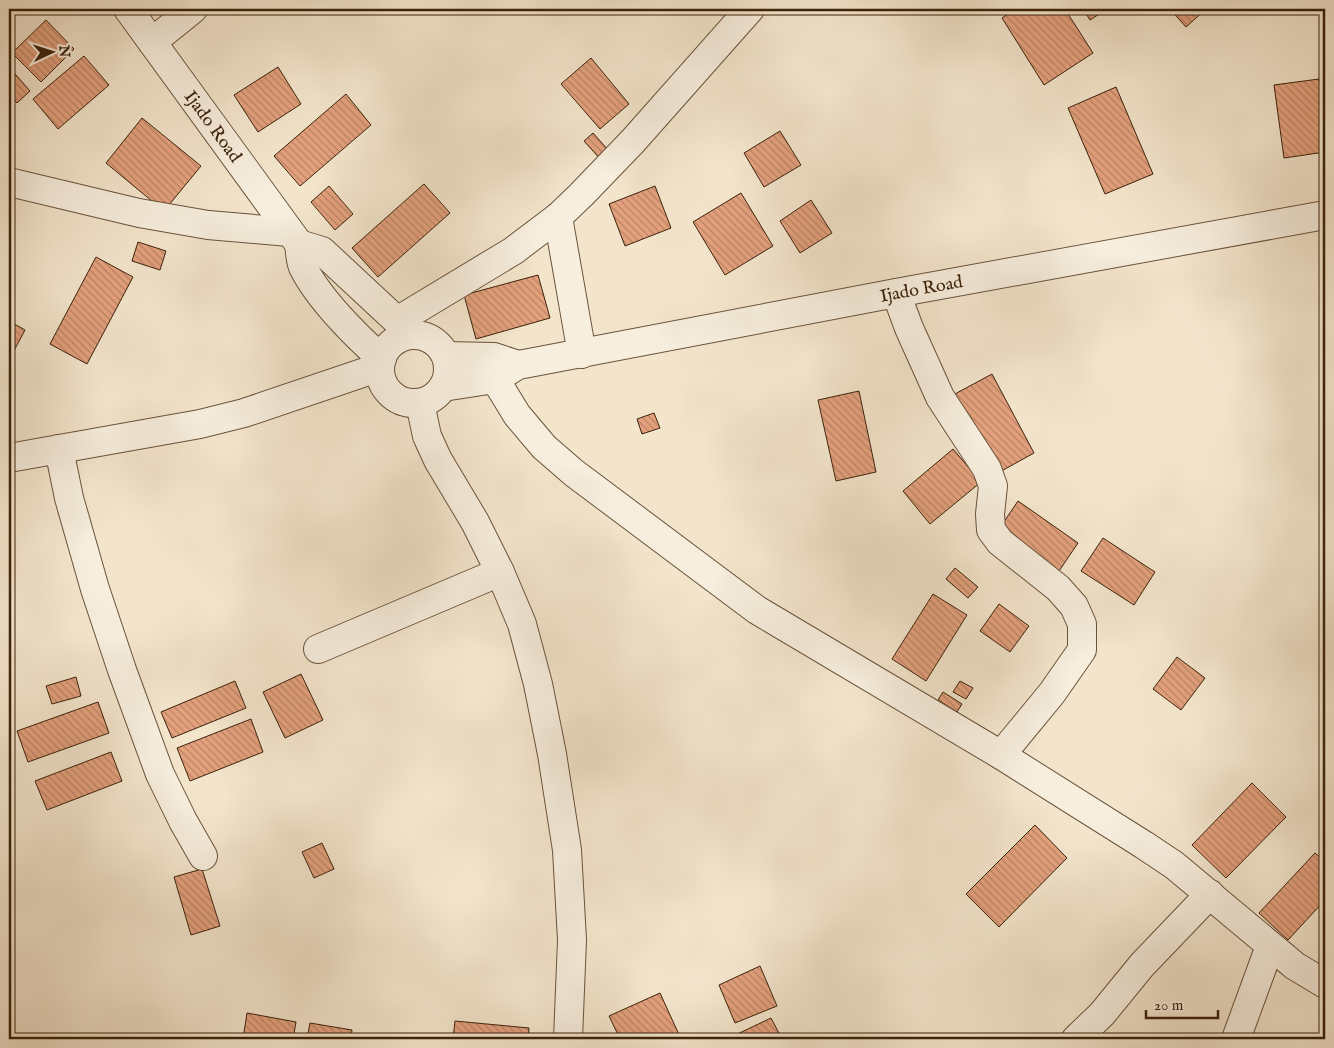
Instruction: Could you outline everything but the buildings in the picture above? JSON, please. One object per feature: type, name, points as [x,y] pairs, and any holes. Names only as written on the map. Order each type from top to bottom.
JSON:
[{"type":"street","name":"Ijado Road","points":[[128,9],[294,238],[303,266],[321,293],[381,363]]},
{"type":"street","points":[[152,42],[193,9]]},
{"type":"street","points":[[9,182],[156,216],[294,238],[322,252],[405,328],[432,340],[446,356],[448,372],[443,387],[430,399],[420,403],[400,400],[392,395],[386,387],[382,377],[381,363],[390,344],[400,338],[405,328],[513,251],[558,217],[582,195],[633,141],[750,9]]},
{"type":"street","name":"Ijado Road","points":[[443,387],[495,379],[518,365],[896,293],[1325,215]]},
{"type":"street","points":[[558,217],[582,354]]},
{"type":"street","points":[[896,293],[940,398],[988,469],[994,486],[990,514],[991,530],[1000,542],[1058,588],[1074,606],[1082,624],[1082,650],[1052,693],[1002,756]]},
{"type":"street","name":"Ijado Road","points":[[446,356],[494,357],[518,365]]},
{"type":"street","points":[[9,458],[209,422],[244,413],[381,363]]},
{"type":"street","points":[[495,379],[516,415],[544,446],[574,473],[757,610],[1002,756],[1144,845],[1174,865],[1295,966],[1325,984]]},
{"type":"street","points":[[420,403],[430,444],[475,522],[500,572],[522,624],[538,684],[552,754],[567,850],[572,940],[568,1039]]},
{"type":"street","points":[[58,449],[69,498],[95,589],[122,670],[160,774],[203,856]]},
{"type":"street","points":[[318,649],[500,572]]},
{"type":"street","points":[[1076,1039],[1102,1014],[1142,965],[1210,894]]},
{"type":"street","points":[[1236,1039],[1270,946]]}]
